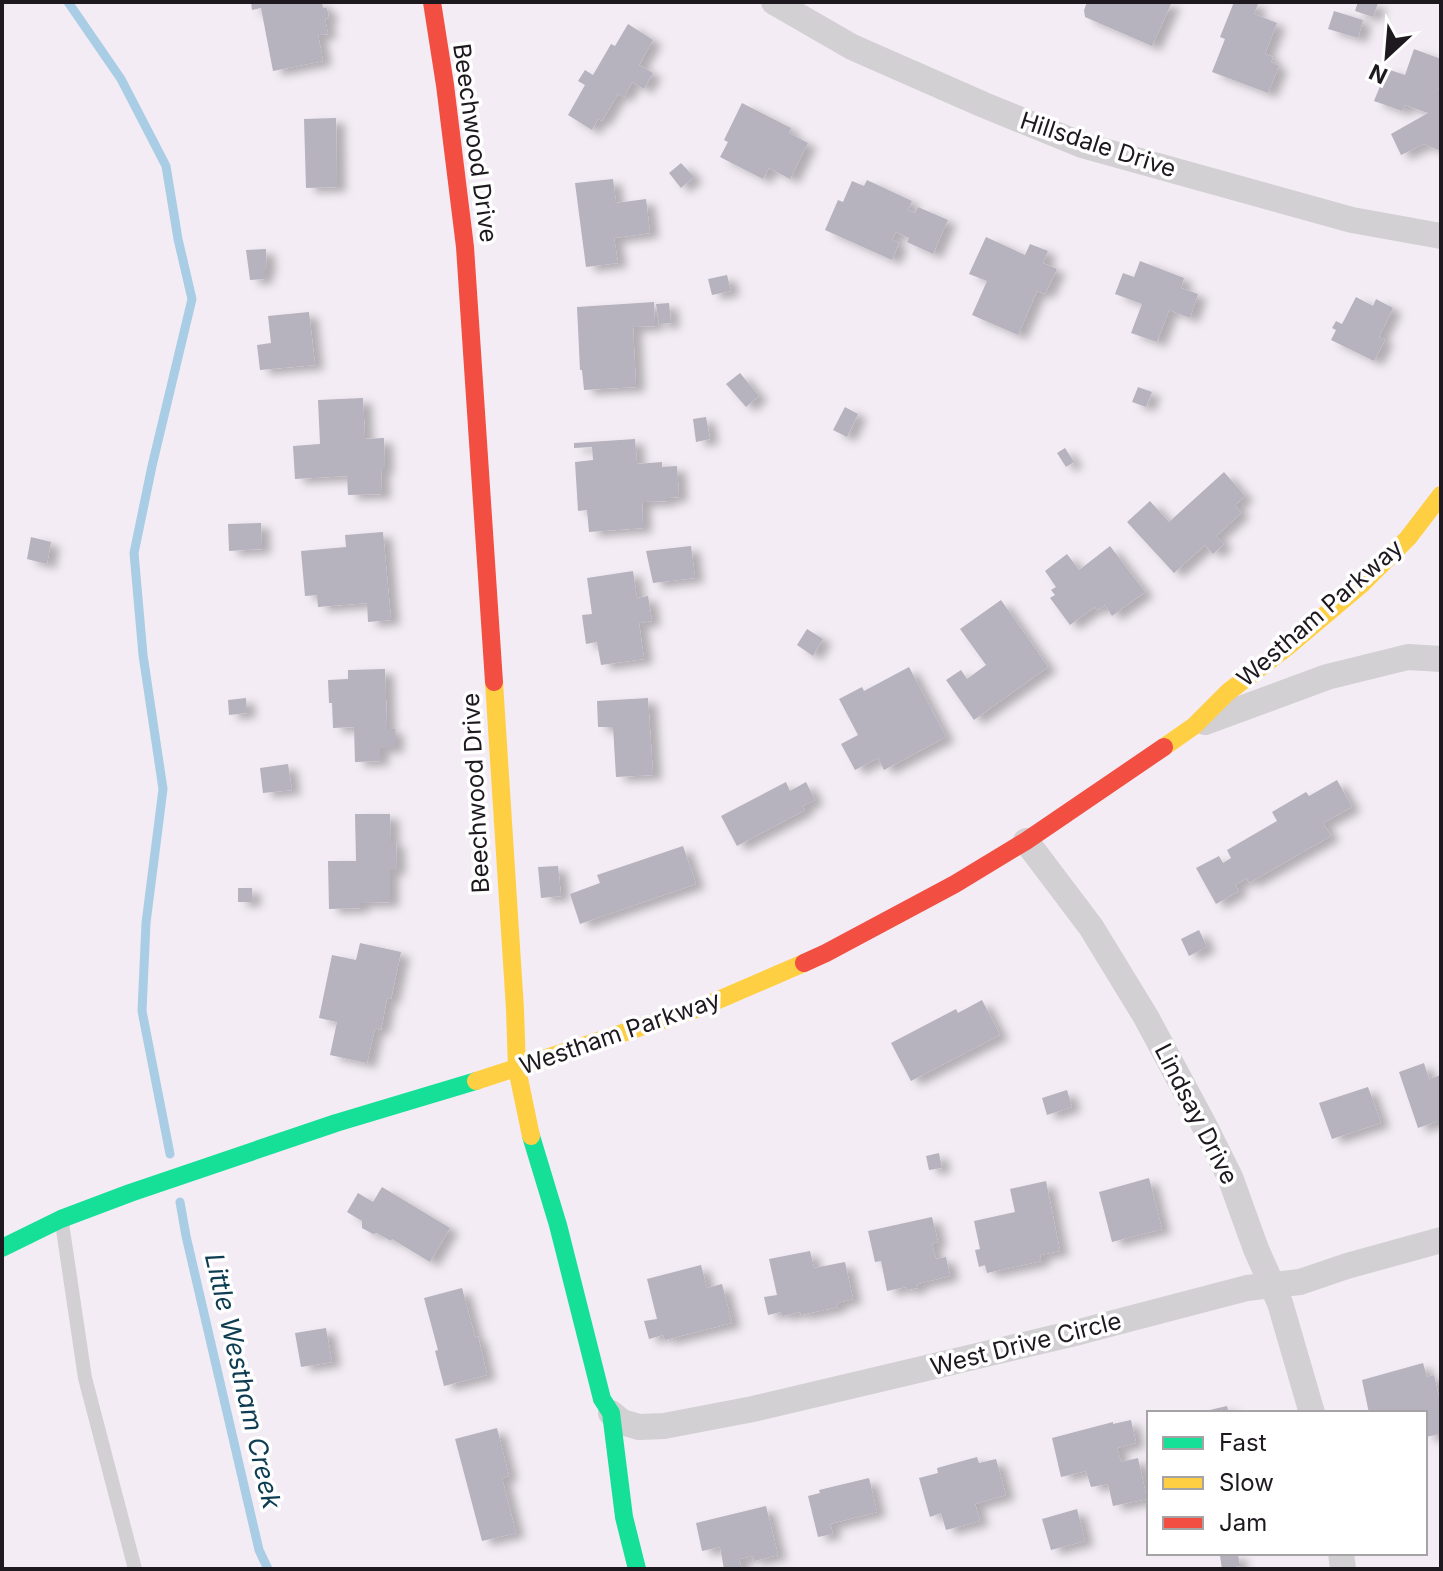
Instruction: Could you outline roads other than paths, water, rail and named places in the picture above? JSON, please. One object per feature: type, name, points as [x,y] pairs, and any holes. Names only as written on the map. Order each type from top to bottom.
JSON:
[{"type":"street","name":"Beechwood Drive","points":[[432,2],[465,247],[517,1069],[533,1145],[558,1225],[602,1399],[611,1413],[624,1517],[637,1569]]},
{"type":"street","name":"Hillsdale Drive","points":[[774,2],[852,47],[1082,145],[1352,220],[1441,236]]},
{"type":"street","name":"Westham Parkway","points":[[2,1248],[61,1219],[130,1193],[336,1123],[517,1069],[702,1007],[826,953],[955,884],[1026,841],[1194,726],[1228,692],[1363,583],[1408,538],[1441,495]]},
{"type":"street","name":"Westham Parkway","points":[[1194,726],[1327,677],[1408,657],[1441,659]]},
{"type":"street","name":"Lindsay Drive","points":[[1026,841],[1091,927],[1146,1017],[1204,1125],[1230,1177],[1280,1303],[1311,1411]]},
{"type":"street","name":"West Drive Circle","points":[[611,1413],[622,1422],[652,1427],[753,1409],[1079,1332],[1247,1288],[1300,1282],[1441,1240]]},
{"type":"lane","points":[[61,1219],[85,1378],[135,1569]]},
{"type":"waterway","name":"Little Westham Creek","points":[[68,2],[121,79],[166,166],[192,299],[134,553],[143,655],[163,789],[146,923],[142,1011],[170,1154]]},
{"type":"waterway","name":"Little Westham Creek","points":[[180,1202],[259,1550],[268,1569]]}]
